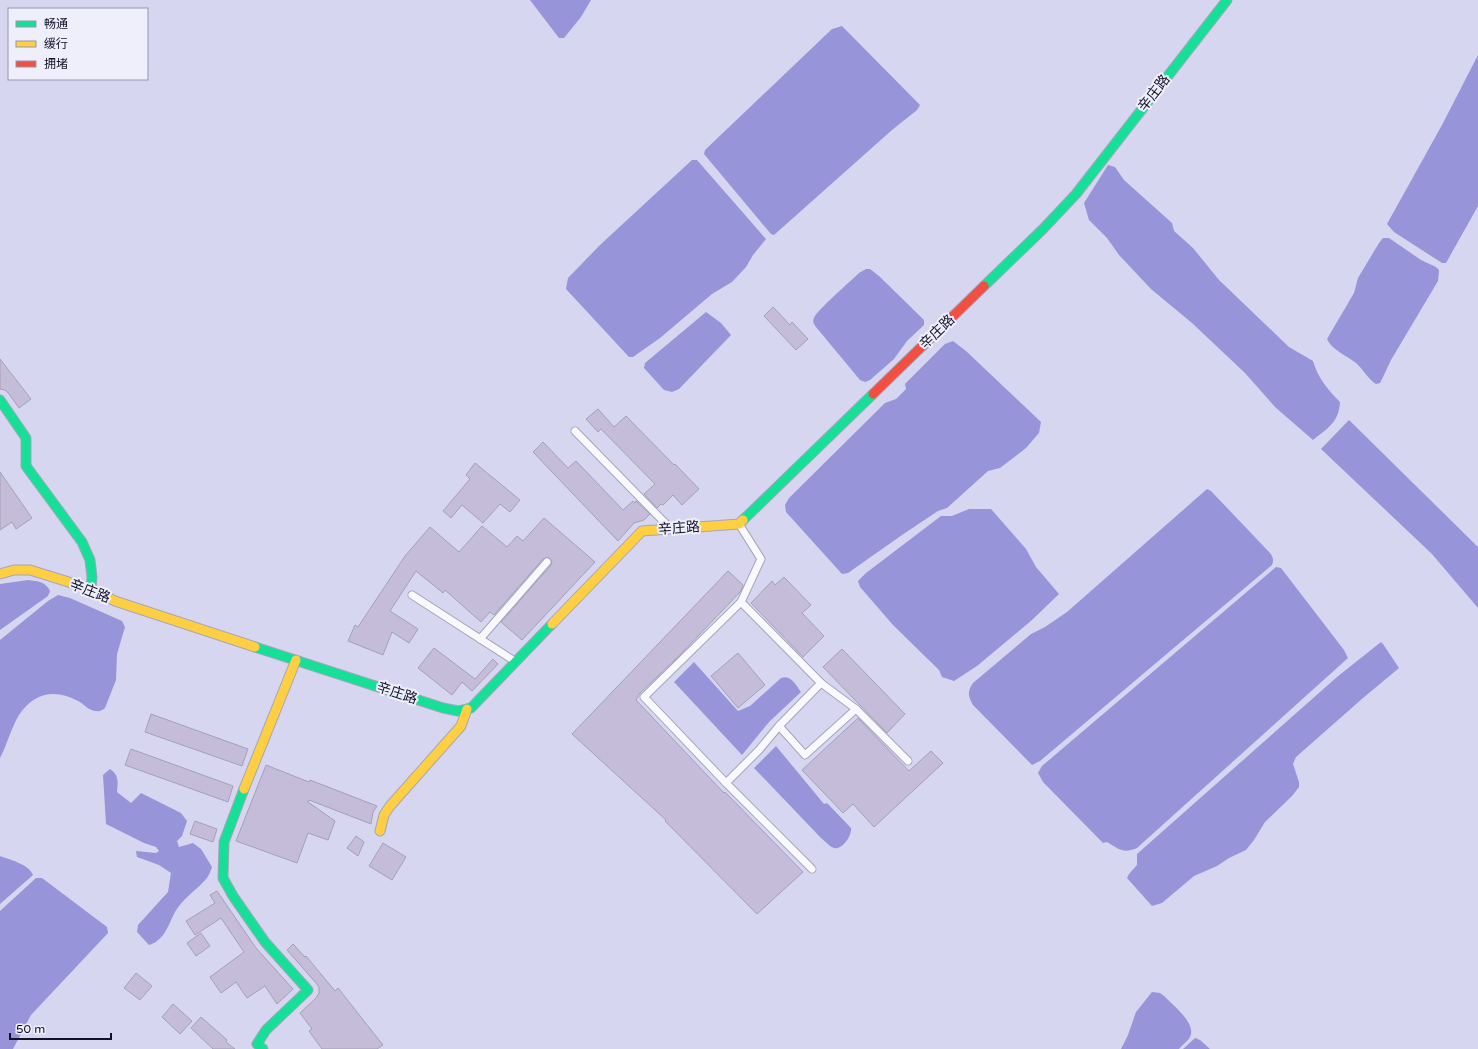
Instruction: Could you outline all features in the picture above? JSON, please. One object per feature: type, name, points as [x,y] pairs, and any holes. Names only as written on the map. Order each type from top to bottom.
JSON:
[{"type":"street","name":"辛庄路","points":[[0,574],[14,570],[30,570],[91,589],[115,600],[442,708],[458,711],[471,708],[642,531],[739,524],[1038,234],[1076,194],[1227,0]]},
{"type":"street","points":[[0,400],[26,438],[26,466],[82,542],[90,560],[92,577],[91,589]]},
{"type":"street","points":[[263,1049],[257,1044],[266,1030],[308,990],[265,942],[233,896],[223,878],[224,842],[296,660]]},
{"type":"street","points":[[380,831],[384,815],[390,806],[461,726],[467,709]]},
{"type":"lane","points":[[576,431],[646,502],[670,529]]},
{"type":"lane","points":[[739,524],[762,559],[741,602],[644,697],[726,783],[812,869]]},
{"type":"lane","points":[[480,639],[547,562]]},
{"type":"lane","points":[[412,595],[516,662]]},
{"type":"lane","points":[[741,602],[821,684],[856,709],[908,761]]},
{"type":"lane","points":[[726,783],[759,750],[779,726],[821,684]]},
{"type":"lane","points":[[779,726],[806,755],[856,709]]},
{"type":"shaded area","points":[[530,0],[591,0],[581,17],[564,38],[559,38]]},
{"type":"shaded area","points":[[842,26],[920,105],[917,110],[892,130],[774,235],[771,234],[704,154],[705,150],[832,29]]},
{"type":"shaded area","points":[[1478,55],[1478,206],[1446,263],[1442,263],[1394,232],[1387,224],[1442,125]]},
{"type":"shaded area","points":[[692,160],[697,160],[766,239],[753,255],[746,267],[732,282],[712,294],[660,338],[633,357],[629,357],[566,289],[568,278],[600,245]]},
{"type":"shaded area","points":[[1108,165],[1115,167],[1124,180],[1172,223],[1174,231],[1193,248],[1219,280],[1289,347],[1313,361],[1324,383],[1340,402],[1335,420],[1328,428],[1313,440],[1275,407],[1245,373],[1192,323],[1151,289],[1119,255],[1107,238],[1089,220],[1084,203]]},
{"type":"shaded area","points":[[1383,238],[1389,238],[1421,260],[1439,270],[1438,281],[1391,360],[1380,383],[1376,384],[1356,363],[1336,350],[1327,339],[1354,293],[1358,278]]},
{"type":"shaded area","points":[[866,269],[870,269],[879,276],[924,320],[924,325],[907,341],[894,359],[870,380],[865,382],[860,380],[816,327],[813,320],[816,314],[827,302],[859,273]]},
{"type":"shaded area","points":[[706,312],[721,323],[731,335],[679,389],[672,392],[664,390],[644,368],[645,363]]},
{"type":"shaded area","points":[[953,341],[966,351],[1041,422],[1039,433],[1026,448],[1000,468],[988,471],[947,508],[938,511],[848,573],[842,574],[786,512],[785,505],[789,498],[885,403],[896,399],[906,389],[905,384],[945,344]]},
{"type":"shaded area","points":[[1349,420],[1478,547],[1478,608],[1432,554],[1321,449]]},
{"type":"shaded area","points":[[1207,489],[1211,491],[1270,553],[1273,559],[1272,565],[1040,761],[1032,765],[973,705],[969,694],[973,683],[1031,634],[1045,627],[1067,612]]},
{"type":"shaded area","points":[[969,509],[991,509],[1026,549],[1036,567],[1059,594],[1032,620],[977,666],[954,681],[942,677],[939,670],[893,625],[860,587],[858,581],[866,573],[941,516],[952,516]]},
{"type":"shaded area","points":[[1276,567],[1281,568],[1344,650],[1348,658],[1137,848],[1125,851],[1118,849],[1107,842],[1103,843],[1043,782],[1038,773],[1042,766]]},
{"type":"shaded area","points":[[28,580],[44,584],[50,591],[48,596],[0,630],[0,584]]},
{"type":"shaded area","points":[[58,595],[70,598],[122,621],[125,627],[117,654],[116,680],[105,708],[100,711],[93,711],[78,701],[61,695],[53,694],[38,697],[19,715],[0,758],[0,640],[48,601]]},
{"type":"shaded area","points":[[1381,642],[1399,668],[1296,757],[1293,764],[1299,782],[1299,787],[1292,796],[1265,822],[1246,850],[1229,858],[1217,866],[1194,876],[1162,903],[1152,906],[1127,878],[1137,865],[1137,854],[1337,677]]},
{"type":"shaded area","points":[[694,662],[738,711],[750,706],[781,678],[785,677],[790,679],[795,683],[801,692],[769,722],[742,755],[674,682]]},
{"type":"shaded area","points":[[776,746],[824,804],[827,803],[851,828],[850,835],[846,842],[840,847],[834,848],[821,838],[754,768]]},
{"type":"shaded area","points":[[110,769],[115,774],[118,782],[117,792],[131,803],[141,793],[181,813],[187,821],[182,836],[177,841],[179,847],[193,843],[201,849],[212,867],[207,878],[178,907],[165,932],[159,940],[149,945],[137,932],[138,925],[168,892],[171,873],[159,865],[137,857],[136,851],[156,853],[159,851],[156,847],[144,843],[106,824],[103,775]]},
{"type":"shaded area","points":[[0,856],[23,865],[31,871],[33,875],[0,904]]},
{"type":"shaded area","points":[[36,878],[42,878],[107,927],[108,933],[31,1015],[13,1049],[0,1049],[0,911]]},
{"type":"shaded area","points":[[1152,992],[1160,993],[1183,1015],[1190,1026],[1190,1037],[1179,1049],[1121,1049],[1128,1035],[1136,1012]]},
{"type":"shaded area","points":[[1195,1038],[1200,1040],[1210,1049],[1183,1049]]},
{"type":"building","points":[[773,307],[790,325],[792,322],[808,339],[796,350],[764,316]]},
{"type":"building","points":[[0,359],[31,399],[19,408],[5,390],[0,389]]},
{"type":"building","points":[[598,409],[614,427],[626,416],[699,489],[682,505],[673,495],[663,505],[661,504],[657,508],[644,494],[655,484],[601,429],[598,432],[586,419]]},
{"type":"building","points":[[543,442],[568,468],[576,461],[623,510],[633,501],[635,503],[636,501],[650,514],[644,520],[634,523],[618,541],[533,452]]},
{"type":"building","points":[[475,463],[520,500],[510,512],[500,504],[483,523],[462,505],[451,518],[443,511],[470,479],[466,475]]},
{"type":"building","points":[[0,472],[32,518],[16,529],[12,522],[0,530]]},
{"type":"building","points":[[544,518],[595,562],[522,640],[501,622],[551,565],[552,561],[548,557],[543,559],[494,615],[490,612],[481,622],[445,590],[443,593],[416,571],[390,611],[418,629],[409,643],[392,632],[383,655],[348,641],[355,625],[358,627],[405,556],[430,527],[459,552],[482,526],[507,547],[517,536],[523,541]]},
{"type":"building","points":[[728,571],[743,585],[741,591],[676,659],[640,693],[636,700],[724,793],[725,792],[803,872],[757,914],[665,821],[666,820],[572,734]]},
{"type":"building","points":[[784,577],[811,605],[802,613],[824,636],[803,657],[751,603],[772,581],[775,585]]},
{"type":"building","points":[[434,648],[475,679],[493,659],[498,664],[472,691],[462,682],[452,695],[418,668]]},
{"type":"building","points":[[842,649],[905,714],[887,733],[823,667]]},
{"type":"building","points":[[738,653],[765,685],[738,708],[711,676]]},
{"type":"building","points":[[151,714],[248,749],[242,766],[145,732]]},
{"type":"building","points":[[858,718],[909,771],[931,751],[943,763],[874,827],[853,804],[843,813],[802,770]]},
{"type":"building","points":[[131,749],[233,786],[228,802],[125,765]]},
{"type":"building","points":[[266,765],[377,806],[373,812],[371,824],[309,800],[308,802],[335,821],[328,840],[308,833],[297,863],[236,841]]},
{"type":"building","points":[[195,821],[217,829],[213,842],[190,834]]},
{"type":"building","points":[[356,836],[364,842],[358,856],[347,848]]},
{"type":"building","points":[[383,843],[406,857],[392,880],[369,866]]},
{"type":"building","points":[[217,891],[256,948],[293,989],[277,1004],[265,986],[247,998],[236,982],[221,993],[210,977],[244,952],[221,918],[195,935],[186,921],[215,903],[210,895]]},
{"type":"building","points":[[201,933],[210,946],[196,956],[187,943]]},
{"type":"building","points":[[293,944],[305,957],[306,956],[335,991],[338,988],[383,1045],[377,1049],[322,1049],[309,1031],[312,1029],[300,1013],[316,998],[319,993],[319,987],[287,950]]},
{"type":"building","points":[[136,973],[152,986],[140,1000],[124,988]]},
{"type":"building","points":[[173,1004],[192,1021],[180,1034],[162,1017]]},
{"type":"building","points":[[201,1017],[235,1049],[213,1049],[191,1028]]},
{"type":"traffic: fast","points":[[984,286],[1043,229],[1076,194],[1227,0]]},
{"type":"traffic: fast","points":[[743,520],[873,394]]},
{"type":"traffic: fast","points":[[0,400],[26,438],[26,466],[82,542],[90,560],[92,577],[91,589]]},
{"type":"traffic: fast","points":[[255,647],[443,708],[458,711],[471,708],[552,624]]},
{"type":"traffic: fast","points":[[244,789],[224,842],[223,878],[233,896],[265,942],[308,990],[266,1030],[257,1044],[263,1049]]},
{"type":"traffic: slow","points":[[552,624],[642,531],[739,524],[743,520]]},
{"type":"traffic: slow","points":[[0,574],[14,570],[30,570],[91,589],[115,601],[255,647]]},
{"type":"traffic: slow","points":[[244,789],[296,660]]},
{"type":"traffic: slow","points":[[380,831],[384,815],[390,806],[461,726],[467,709]]},
{"type":"traffic: jam","points":[[873,394],[984,286]]}]
